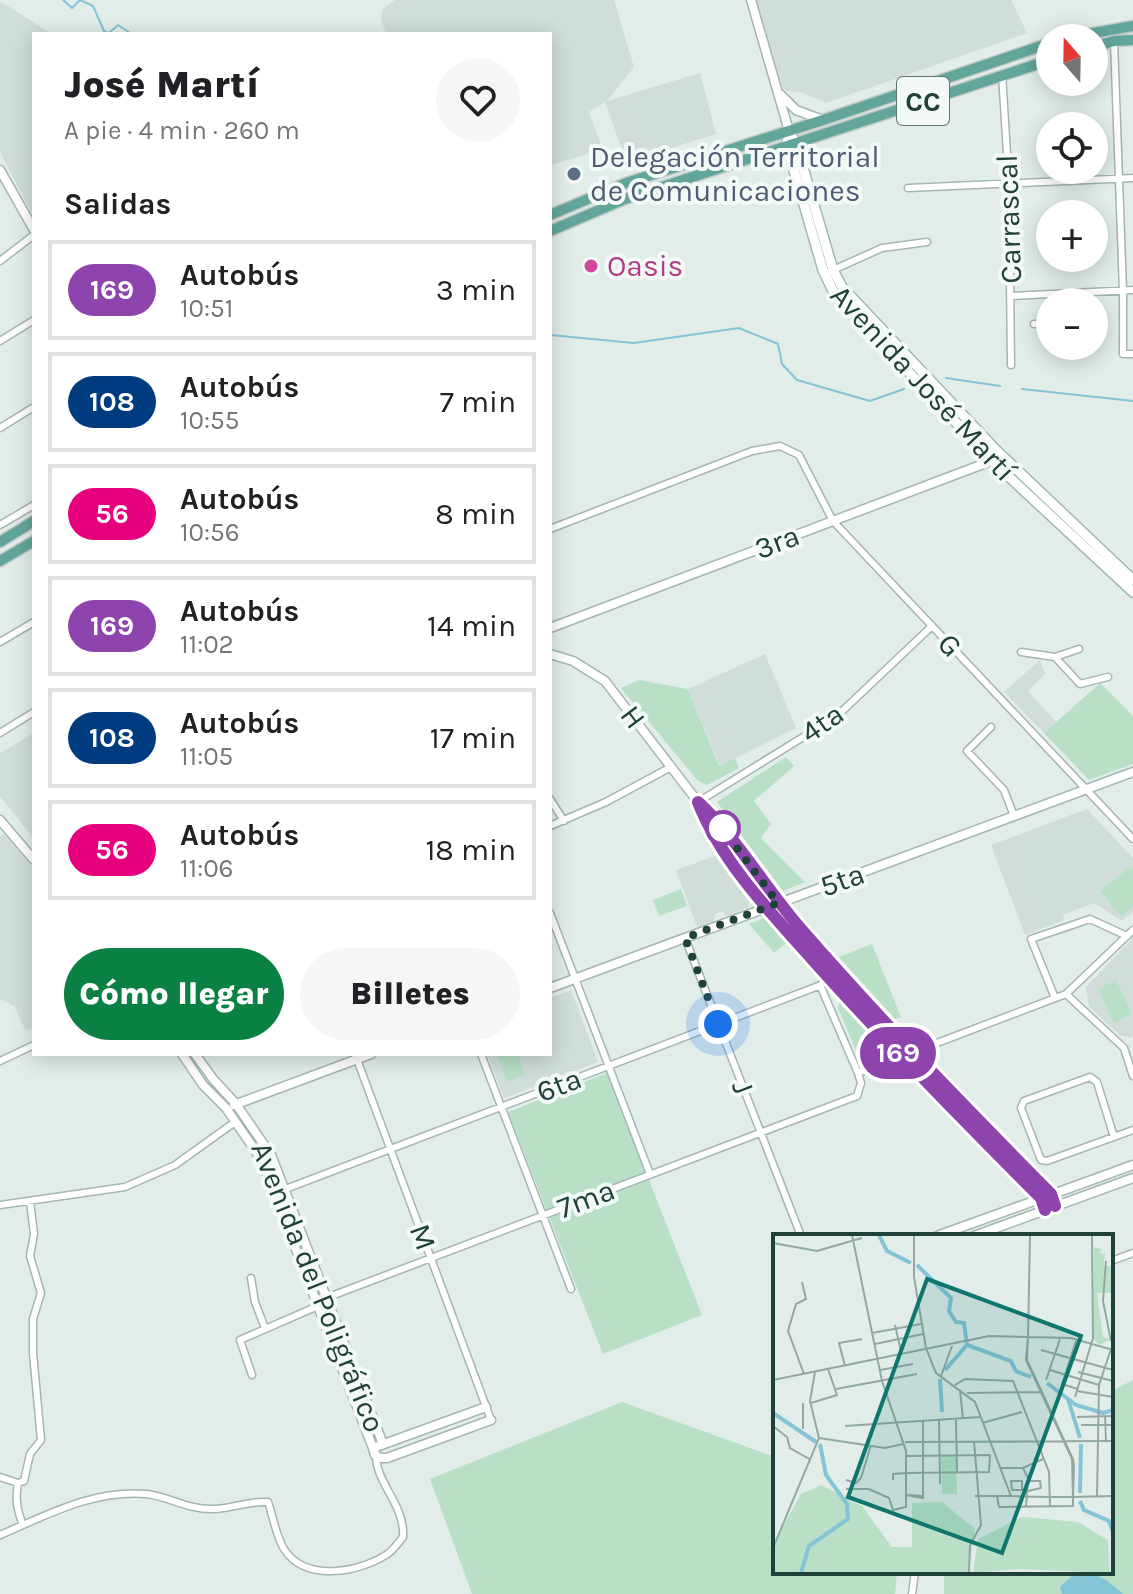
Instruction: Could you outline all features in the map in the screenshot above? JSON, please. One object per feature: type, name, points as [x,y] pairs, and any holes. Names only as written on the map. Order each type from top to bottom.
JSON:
[{"type":"main road","points":[[1108,30],[1133,26]]},
{"type":"main road","points":[[1108,43],[1133,40]]},
{"type":"main road","name":"CC","points":[[552,214],[626,183],[1036,48]]},
{"type":"main road","name":"CC","points":[[552,230],[625,199],[1036,64]]},
{"type":"main road","name":"Avenida José Martí","points":[[789,131],[823,270],[833,291],[992,461],[1133,592]]},
{"type":"main road","name":"Avenida José Martí","points":[[792,145],[833,270],[842,287],[1003,457],[1133,580]]},
{"type":"main road","points":[[625,199],[626,183]]},
{"type":"main road","points":[[0,542],[32,522]]},
{"type":"main road","points":[[0,561],[32,542]]},
{"type":"street","points":[[751,0],[789,131]]},
{"type":"street","points":[[1114,41],[1123,354],[1133,354]]},
{"type":"street","name":"Carrascal","points":[[1002,74],[1009,185],[1011,365]]},
{"type":"street","points":[[776,88],[796,110],[823,120]]},
{"type":"street","points":[[0,170],[32,228]]},
{"type":"street","points":[[908,188],[1133,178]]},
{"type":"street","points":[[0,261],[32,234]]},
{"type":"street","points":[[833,270],[882,248],[927,242]]},
{"type":"street","points":[[1108,292],[1133,290]]},
{"type":"street","points":[[1012,296],[1036,295]]},
{"type":"street","points":[[0,341],[32,321]]},
{"type":"street","points":[[0,428],[32,408]]},
{"type":"street","name":"G","points":[[552,528],[752,451],[780,446],[799,455],[833,521],[1133,839]]},
{"type":"street","name":"3ra","points":[[552,627],[1003,457]]},
{"type":"street","points":[[0,525],[32,506]]},
{"type":"street","points":[[0,642],[32,623]]},
{"type":"street","name":"4ta","points":[[698,802],[837,716],[932,626]]},
{"type":"street","points":[[1021,652],[1055,657],[1079,649]]},
{"type":"street","name":"H","points":[[552,655],[573,661],[605,681],[698,802],[715,818],[778,903],[912,1052],[1051,1194],[1055,1206]]},
{"type":"street","points":[[1055,657],[1080,684],[1108,677]]},
{"type":"street","points":[[0,733],[32,713]]},
{"type":"street","points":[[991,727],[967,751],[1004,790],[1014,816]]},
{"type":"street","points":[[552,825],[671,767]]},
{"type":"street","name":"5ta","points":[[552,987],[1133,772]]},
{"type":"street","points":[[552,802],[564,821]]},
{"type":"street","name":"H","points":[[698,802],[707,824],[766,908],[901,1057],[1041,1198],[1045,1210]]},
{"type":"street","points":[[0,820],[32,858]]},
{"type":"street","points":[[552,918],[650,1174]]},
{"type":"street","points":[[820,985],[858,1073],[1066,994],[1130,933],[1083,919],[1031,939],[1055,998]]},
{"type":"street","name":"J","points":[[685,938],[800,1234]]},
{"type":"street","name":"6ta","points":[[279,1192],[842,976]]},
{"type":"street","points":[[1066,994],[1124,1048],[1133,1076]]},
{"type":"street","points":[[0,1061],[32,1046]]},
{"type":"street","name":"Avenida del Poligráfico","points":[[183,1056],[203,1085],[226,1108],[279,1192],[383,1444]]},
{"type":"street","name":"Avenida del Poligráfico","points":[[196,1056],[236,1104],[271,1155],[279,1192]]},
{"type":"street","points":[[482,1056],[571,1289]]},
{"type":"street","points":[[226,1108],[356,1057]]},
{"type":"street","name":"M","points":[[356,1057],[491,1420]]},
{"type":"street","name":"7ma","points":[[265,1328],[289,1321],[322,1302],[431,1258],[857,1096],[861,1083],[858,1073]]},
{"type":"street","points":[[1114,1137],[1097,1082],[1090,1077],[1024,1101],[1021,1108],[1041,1160],[1047,1161],[1114,1137],[1133,1130]]},
{"type":"street","points":[[0,1205],[125,1187],[175,1165],[235,1122]]},
{"type":"street","points":[[962,1232],[1051,1194],[1133,1165]]},
{"type":"street","points":[[979,1234],[1133,1178]]},
{"type":"street","points":[[0,1477],[18,1483],[24,1481],[30,1454],[41,1440],[33,1319],[41,1293],[30,1256],[34,1234],[30,1201]]},
{"type":"street","points":[[1113,1260],[1133,1253]]},
{"type":"street","points":[[251,1278],[255,1302],[265,1328],[240,1340],[252,1375]]},
{"type":"street","name":"Avenida del Poligráfico","points":[[322,1302],[374,1451]]},
{"type":"street","points":[[374,1451],[383,1444],[486,1407]]},
{"type":"street","points":[[374,1451],[381,1458],[387,1458],[491,1420]]},
{"type":"street","points":[[0,1535],[82,1500],[121,1494],[149,1494],[188,1506],[215,1509],[248,1501],[268,1502],[283,1548],[300,1566],[325,1571],[357,1568],[388,1554],[403,1537],[400,1511],[381,1476],[374,1451]]},
{"type":"street","points":[[18,1483],[15,1496],[23,1525]]},
{"type":"street","points":[[912,1594],[915,1574]]},
{"type":"shaded area","points":[[395,0],[614,0],[634,67],[607,101],[700,73],[716,134],[633,160],[628,158],[620,144],[605,102],[589,112],[603,150],[552,164],[552,32],[385,32],[381,19],[383,9]]},
{"type":"shaded area","points":[[755,0],[1011,0],[1027,33],[826,103],[800,92],[787,91],[781,86]]},
{"type":"shaded area","points":[[0,1],[49,32],[32,32],[32,213],[0,152]]},
{"type":"shaded area","points":[[765,654],[796,728],[720,766],[688,689]]},
{"type":"shaded area","points":[[1040,660],[1045,674],[1028,691],[1056,722],[1044,733],[1004,692]]},
{"type":"shaded area","points":[[32,734],[32,836],[0,796],[0,753]]},
{"type":"shaded area","points":[[1087,809],[1133,858],[1133,912],[1122,921],[1094,903],[1063,915],[1064,920],[1025,935],[991,845]]},
{"type":"shaded area","points":[[4,834],[32,867],[32,1028],[26,1031],[14,1006],[0,999],[0,836]]},
{"type":"shaded area","points":[[715,856],[749,902],[749,907],[726,916],[723,911],[715,914],[714,921],[697,927],[676,870]]},
{"type":"shaded area","points":[[1133,938],[1131,1038],[1120,1035],[1089,1007],[1086,987]]},
{"type":"shaded area","points":[[571,990],[598,1062],[504,1098],[488,1056],[552,1056],[552,997]]},
{"type":"green space","points":[[639,680],[688,689],[719,766],[735,758],[739,768],[707,785],[698,781],[621,688]]},
{"type":"green space","points":[[1100,683],[1133,716],[1133,764],[1089,780],[1044,733]]},
{"type":"green space","points":[[786,757],[794,766],[754,801],[771,824],[761,838],[805,882],[783,891],[717,802]]},
{"type":"green space","points":[[1131,866],[1133,906],[1121,916],[1100,891]]},
{"type":"green space","points":[[681,889],[687,906],[659,916],[653,900]]},
{"type":"green space","points":[[766,917],[787,942],[774,953],[749,924]]},
{"type":"green space","points":[[872,944],[901,1017],[895,1019],[839,957]]},
{"type":"green space","points":[[1116,980],[1132,1014],[1114,1023],[1098,989]]},
{"type":"green space","points":[[840,999],[887,1054],[874,1059],[871,1053],[859,1058],[838,1008]]},
{"type":"green space","points":[[498,1056],[519,1056],[525,1075],[507,1082]]},
{"type":"green space","points":[[607,1073],[702,1315],[603,1354],[508,1112]]},
{"type":"green space","points":[[1133,1380],[1133,1594],[944,1594],[944,1574],[1113,1574],[1113,1390]]},
{"type":"green space","points":[[622,1402],[773,1456],[773,1574],[897,1574],[895,1594],[472,1594],[430,1479]]},
{"type":"water","points":[[1074,1574],[1092,1574],[1123,1594],[1062,1594],[1060,1587]]},
{"type":"waterway","points":[[63,0],[72,8],[79,1]]},
{"type":"waterway","points":[[80,0],[93,6],[106,32]]},
{"type":"waterway","points":[[110,32],[118,25],[129,32]]},
{"type":"waterway","points":[[552,335],[634,343],[739,328],[778,344],[782,364],[797,380],[870,401],[904,389]]},
{"type":"waterway","points":[[946,378],[1000,386]]},
{"type":"waterway","points":[[1022,389],[1133,401]]},
{"type":"bus line","name":"169","points":[[1045,1210],[1041,1198],[901,1057],[766,908],[707,824],[698,802],[715,818],[778,903],[828,961],[1051,1194],[1055,1206]]},
{"type":"place","name":"Delegación Territorial de Comunicaciones","points":[[574,174]]},
{"type":"place","name":"Oasis","points":[[591,266]]},
{"type":"route","points":[[718,1024],[685,938],[778,903],[715,818],[723,828]]}]
